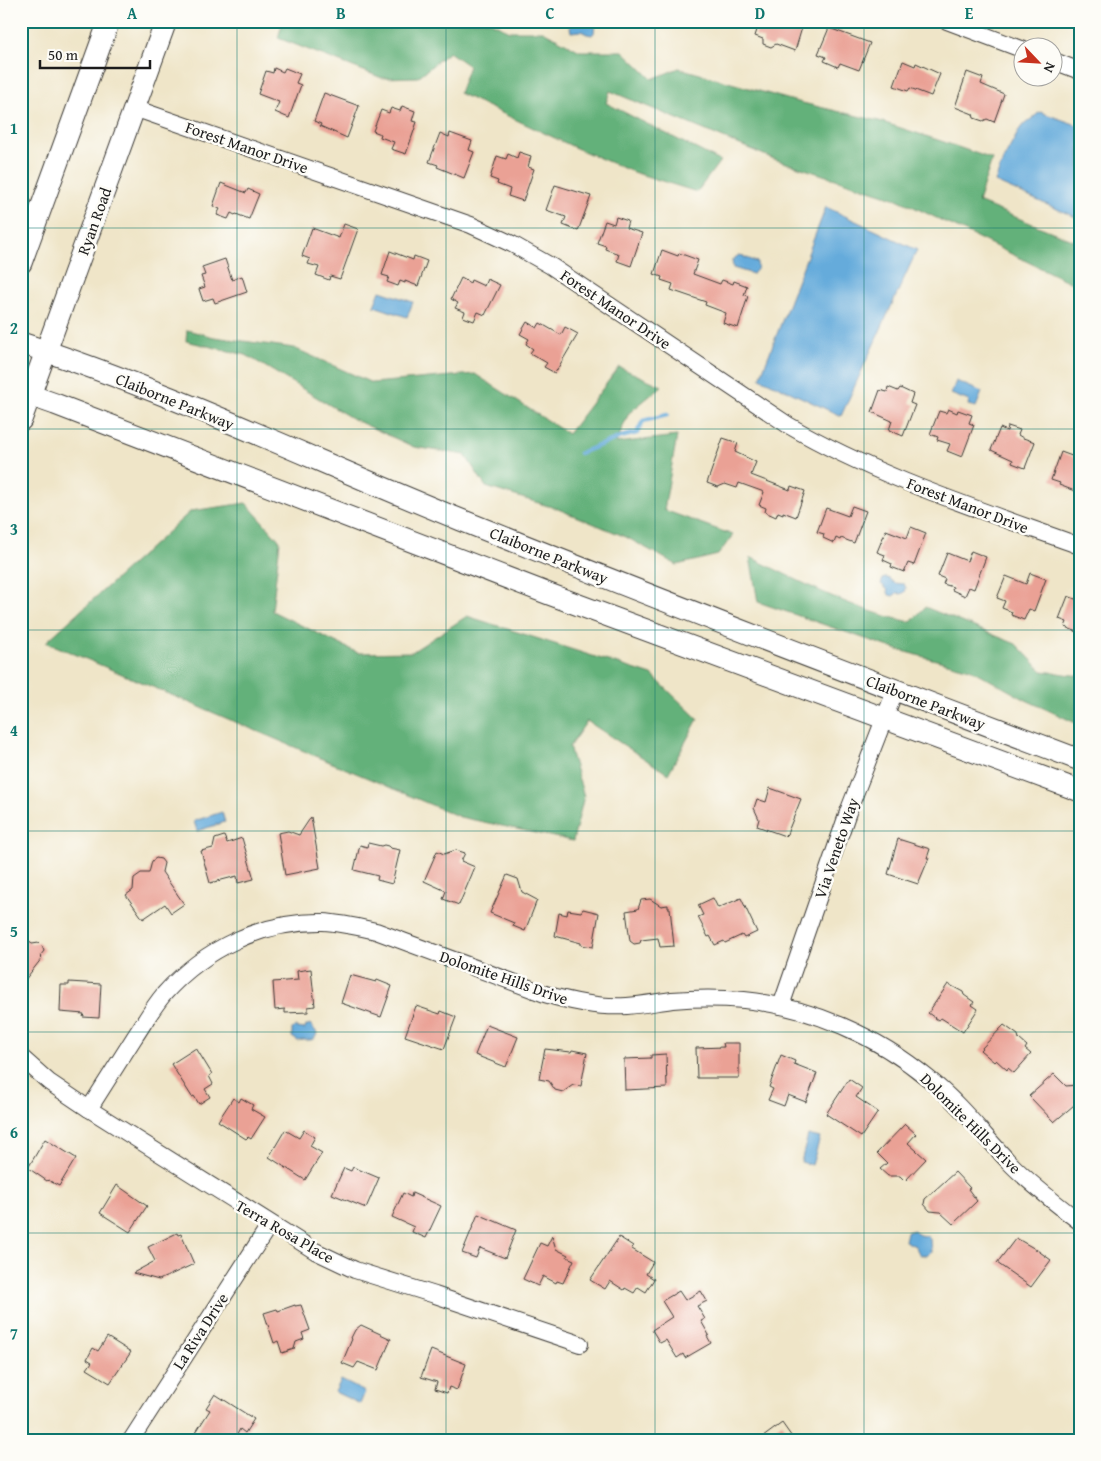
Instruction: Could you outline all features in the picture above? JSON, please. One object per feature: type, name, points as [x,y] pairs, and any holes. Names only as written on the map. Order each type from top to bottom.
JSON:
[{"type":"main road","points":[[21,263],[109,21]]},
{"type":"main road","name":"Ryan Road","points":[[21,420],[26,394],[47,351],[166,21]]},
{"type":"main road","name":"Claiborne Parkway","points":[[21,343],[71,359],[260,435],[459,519],[895,691],[1080,760]]},
{"type":"main road","name":"Claiborne Parkway","points":[[26,394],[549,594],[1080,791]]},
{"type":"street","points":[[947,21],[967,25],[1014,46]]},
{"type":"street","points":[[1064,65],[1080,71]]},
{"type":"street","name":"Forest Manor Drive","points":[[134,108],[471,225],[504,240],[551,266],[788,425],[825,447],[870,468],[1080,546]]},
{"type":"street","name":"Via Veneto Way","points":[[781,1006],[848,812],[895,691]]},
{"type":"street","name":"Dolomite Hills Drive","points":[[89,1109],[163,995],[199,961],[243,937],[268,929],[324,922],[376,931],[545,994],[570,1001],[599,1006],[627,1006],[672,1000],[708,998],[744,1000],[781,1006],[815,1015],[848,1028],[901,1058],[930,1079],[1017,1169],[1044,1194],[1080,1222]]},
{"type":"street","name":"Terra Rosa Place","points":[[21,1057],[49,1082],[89,1109],[315,1251],[354,1270],[436,1295],[580,1344]]},
{"type":"street","name":"La Riva Drive","points":[[131,1440],[270,1224]]},
{"type":"green space","points":[[283,21],[489,21],[509,31],[543,31],[580,51],[623,51],[652,79],[679,68],[794,101],[879,121],[941,141],[992,159],[978,202],[1080,243],[1080,287],[897,199],[774,159],[610,91],[606,103],[720,161],[697,192],[633,172],[576,148],[459,93],[469,66],[449,52],[418,77],[382,78],[278,38]]},
{"type":"green space","points":[[187,330],[214,337],[294,348],[372,383],[475,374],[568,434],[619,367],[662,386],[629,413],[616,443],[677,436],[664,510],[733,535],[718,555],[677,565],[626,537],[558,509],[486,487],[465,455],[414,447],[353,419],[246,355],[186,341]]},
{"type":"green space","points":[[246,503],[280,541],[272,611],[358,653],[412,652],[467,616],[652,675],[698,719],[668,774],[587,721],[569,747],[584,796],[573,841],[460,817],[46,642],[191,511]]},
{"type":"green space","points":[[750,557],[829,595],[890,617],[911,622],[925,607],[1016,644],[1042,671],[1080,676],[1080,725],[1026,700],[970,669],[898,650],[758,602]]},
{"type":"water","points":[[572,21],[586,23],[593,21],[595,23],[594,33],[592,35],[581,31],[571,32]]},
{"type":"water","points":[[1040,112],[1080,126],[1080,219],[995,182],[1003,160],[1021,127]]},
{"type":"water","points":[[826,207],[917,250],[841,416],[760,378]]},
{"type":"water","points":[[739,255],[757,262],[757,269],[753,274],[733,268],[732,260]]},
{"type":"water","points":[[380,291],[413,302],[407,317],[374,306]]},
{"type":"water","points":[[956,381],[982,392],[976,407],[968,405],[969,401],[951,394]]},
{"type":"water","points":[[885,578],[894,583],[904,584],[905,592],[897,593],[893,596],[889,595],[887,589],[881,584]]},
{"type":"water","points":[[222,812],[225,822],[197,831],[194,821]]},
{"type":"water","points":[[310,1024],[317,1033],[314,1038],[298,1041],[292,1037],[292,1029],[296,1026],[297,1028],[305,1029]]},
{"type":"water","points":[[808,1135],[820,1138],[812,1165],[801,1162]]},
{"type":"water","points":[[914,1230],[919,1235],[927,1236],[930,1239],[931,1251],[927,1256],[920,1255],[915,1246],[905,1241],[907,1232]]},
{"type":"water","points":[[341,1380],[365,1392],[360,1404],[335,1392]]},
{"type":"building","points":[[760,21],[804,21],[795,51],[776,44],[771,47],[763,44],[763,39],[755,36]]},
{"type":"building","points":[[829,28],[870,43],[859,70],[840,63],[838,67],[824,61],[826,57],[818,54]]},
{"type":"building","points":[[903,61],[915,66],[916,63],[940,74],[931,96],[910,88],[908,91],[894,86]]},
{"type":"building","points":[[274,68],[283,72],[285,68],[300,74],[296,83],[301,85],[289,118],[275,112],[279,102],[258,94],[266,71],[273,73]]},
{"type":"building","points":[[967,72],[983,78],[981,84],[1004,94],[994,122],[987,119],[983,121],[974,118],[973,114],[955,107]]},
{"type":"building","points":[[324,93],[359,106],[347,138],[320,126],[321,124],[314,121]]},
{"type":"building","points":[[402,106],[415,111],[412,121],[417,122],[406,154],[391,149],[394,142],[380,137],[381,134],[373,131],[381,110],[389,113],[391,108],[400,111]]},
{"type":"building","points":[[440,133],[449,137],[450,133],[472,141],[469,150],[474,152],[464,178],[429,162]]},
{"type":"building","points":[[519,152],[531,156],[528,167],[534,169],[523,201],[508,196],[510,189],[497,184],[498,181],[490,178],[497,156],[506,159],[508,154],[517,158]]},
{"type":"building","points":[[221,183],[246,193],[248,189],[259,194],[249,219],[231,213],[228,219],[217,215],[220,209],[213,206]]},
{"type":"building","points":[[555,185],[591,196],[578,231],[563,225],[566,217],[546,210]]},
{"type":"building","points":[[616,217],[628,221],[626,228],[642,233],[631,266],[617,261],[619,254],[605,249],[606,246],[597,243],[605,221],[614,224]]},
{"type":"building","points":[[344,224],[358,229],[340,279],[330,276],[329,280],[316,275],[319,267],[308,264],[310,259],[302,256],[312,228],[339,238]]},
{"type":"building","points":[[662,250],[678,256],[679,253],[698,260],[693,274],[720,284],[722,280],[733,284],[734,281],[747,286],[744,295],[748,296],[738,328],[723,323],[726,313],[705,305],[706,302],[671,290],[673,284],[661,280],[662,277],[654,274]]},
{"type":"building","points":[[390,251],[413,260],[414,256],[427,261],[418,286],[405,281],[405,283],[400,281],[398,286],[387,282],[389,277],[382,275]]},
{"type":"building","points":[[225,259],[232,280],[242,276],[247,292],[215,303],[213,298],[203,301],[199,289],[205,287],[201,276],[205,275],[202,267]]},
{"type":"building","points":[[461,278],[470,283],[471,280],[484,286],[487,279],[500,285],[485,315],[478,312],[474,321],[463,317],[465,312],[455,308],[458,303],[451,299]]},
{"type":"building","points":[[527,322],[537,328],[540,323],[561,335],[565,327],[578,334],[555,373],[544,367],[547,363],[530,353],[533,349],[526,344],[529,339],[520,334]]},
{"type":"building","points":[[888,387],[898,391],[900,388],[913,394],[910,403],[915,405],[903,436],[889,430],[892,421],[872,412],[880,390],[887,392]]},
{"type":"building","points":[[948,409],[957,413],[958,410],[972,415],[969,423],[974,425],[962,457],[947,451],[950,444],[937,440],[938,437],[930,434],[939,411],[946,413]]},
{"type":"building","points":[[1008,426],[1020,430],[1018,435],[1023,438],[1035,442],[1025,468],[1012,463],[1013,460],[991,450],[1000,428],[1007,431]]},
{"type":"building","points":[[723,438],[738,443],[735,452],[756,462],[751,475],[790,490],[791,486],[805,491],[796,517],[778,512],[776,517],[765,512],[766,508],[759,505],[764,492],[739,483],[737,488],[725,484],[718,487],[707,483]]},
{"type":"building","points":[[1061,452],[1080,459],[1080,493],[1051,480]]},
{"type":"building","points":[[852,506],[866,511],[854,543],[836,538],[834,543],[823,538],[824,534],[817,532],[826,508],[848,516]]},
{"type":"building","points":[[911,527],[926,533],[914,565],[908,563],[904,572],[891,567],[892,564],[883,560],[885,555],[877,552],[886,530],[907,538]]},
{"type":"building","points":[[971,551],[986,557],[974,589],[969,587],[965,596],[952,590],[953,587],[943,584],[945,579],[938,576],[947,553],[967,561]]},
{"type":"building","points":[[1030,573],[1046,579],[1034,611],[1029,609],[1024,620],[1011,615],[1012,612],[1002,608],[1005,601],[997,598],[1006,576],[1026,584]]},
{"type":"building","points":[[1068,596],[1080,601],[1080,633],[1065,627],[1067,622],[1059,619]]},
{"type":"building","points":[[770,788],[801,799],[785,836],[757,826],[759,819],[754,808],[757,799],[766,802]]},
{"type":"building","points":[[311,817],[320,868],[285,875],[278,833],[288,831],[299,835]]},
{"type":"building","points":[[224,836],[227,843],[242,838],[254,879],[238,883],[237,876],[210,883],[201,851],[213,848],[215,839]]},
{"type":"building","points":[[898,839],[930,849],[927,858],[929,858],[918,884],[888,874]]},
{"type":"building","points":[[368,843],[400,850],[392,884],[377,880],[378,876],[354,870],[360,845],[367,847]]},
{"type":"building","points":[[456,850],[465,853],[461,861],[475,867],[459,905],[443,899],[446,891],[424,881],[437,851],[444,854]]},
{"type":"building","points":[[156,858],[161,859],[164,863],[162,872],[184,904],[171,913],[165,904],[143,919],[126,895],[133,890],[134,878],[141,873],[149,873],[152,861]]},
{"type":"building","points":[[507,875],[518,879],[522,892],[537,900],[525,931],[513,926],[514,923],[490,913]]},
{"type":"building","points":[[713,898],[718,908],[741,898],[757,932],[744,938],[742,935],[725,943],[724,941],[715,945],[710,936],[708,937],[698,917],[703,915],[698,905]]},
{"type":"building","points":[[650,899],[661,906],[668,905],[668,908],[670,908],[674,946],[660,947],[658,938],[641,940],[640,943],[634,944],[630,941],[626,911],[638,909],[641,900]]},
{"type":"building","points":[[583,909],[599,913],[593,947],[555,936],[559,913],[567,915],[568,910],[581,912]]},
{"type":"building","points":[[21,935],[32,944],[39,943],[44,951],[40,956],[42,958],[21,985]]},
{"type":"building","points":[[311,969],[315,1006],[308,1007],[308,1012],[285,1013],[285,1009],[275,1010],[273,982],[298,980],[297,971]]},
{"type":"building","points":[[350,975],[376,982],[377,980],[392,986],[381,1017],[341,1003]]},
{"type":"building","points":[[69,982],[101,984],[99,1018],[83,1017],[84,1014],[60,1012],[61,985],[69,985]]},
{"type":"building","points":[[948,984],[963,992],[964,995],[974,1002],[972,1005],[978,1009],[963,1032],[941,1018],[938,1020],[928,1013]]},
{"type":"building","points":[[416,1006],[440,1014],[441,1011],[456,1017],[444,1049],[405,1036]]},
{"type":"building","points":[[487,1025],[518,1037],[506,1067],[475,1055]]},
{"type":"building","points":[[1004,1025],[1018,1035],[1019,1039],[1027,1046],[1025,1049],[1031,1054],[1014,1073],[1008,1068],[1007,1070],[996,1060],[994,1062],[980,1050]]},
{"type":"building","points":[[723,1043],[739,1043],[739,1078],[697,1078],[696,1048],[724,1047]]},
{"type":"building","points":[[196,1048],[212,1074],[209,1076],[213,1084],[205,1089],[210,1097],[199,1104],[194,1096],[192,1097],[171,1064]]},
{"type":"building","points":[[545,1049],[571,1052],[572,1050],[587,1053],[581,1086],[573,1085],[563,1092],[555,1090],[549,1081],[539,1079]]},
{"type":"building","points":[[666,1054],[667,1088],[625,1090],[624,1059],[651,1058],[651,1055]]},
{"type":"building","points":[[781,1055],[795,1061],[794,1064],[817,1073],[806,1102],[788,1095],[784,1106],[768,1100],[773,1089],[769,1087]]},
{"type":"building","points":[[1054,1074],[1066,1086],[1076,1085],[1080,1089],[1080,1100],[1054,1122],[1029,1096]]},
{"type":"building","points":[[849,1079],[862,1088],[856,1097],[878,1112],[861,1137],[826,1114]]},
{"type":"building","points":[[233,1098],[239,1102],[241,1098],[253,1105],[251,1109],[265,1117],[251,1139],[248,1137],[246,1139],[218,1121]]},
{"type":"building","points":[[905,1124],[916,1134],[908,1143],[926,1159],[905,1181],[900,1176],[888,1176],[880,1169],[887,1163],[877,1153]]},
{"type":"building","points":[[285,1130],[299,1138],[304,1130],[315,1137],[310,1146],[322,1153],[305,1180],[269,1157]]},
{"type":"building","points":[[45,1139],[76,1158],[59,1186],[47,1181],[28,1168]]},
{"type":"building","points":[[353,1167],[379,1178],[366,1208],[332,1194],[344,1168],[351,1171]]},
{"type":"building","points":[[955,1172],[970,1188],[968,1189],[977,1201],[953,1224],[940,1212],[930,1211],[924,1204],[925,1199]]},
{"type":"building","points":[[117,1185],[147,1206],[130,1232],[100,1213]]},
{"type":"building","points":[[403,1193],[411,1197],[412,1193],[441,1206],[426,1238],[412,1232],[414,1227],[392,1217]]},
{"type":"building","points":[[478,1214],[516,1230],[505,1258],[480,1248],[476,1258],[462,1253]]},
{"type":"building","points":[[177,1233],[178,1235],[181,1234],[194,1264],[159,1280],[133,1273],[155,1261],[148,1247]]},
{"type":"building","points":[[552,1236],[556,1249],[574,1260],[563,1283],[557,1281],[556,1283],[543,1276],[538,1286],[523,1279],[540,1243],[547,1246]]},
{"type":"building","points":[[619,1237],[633,1246],[632,1249],[653,1262],[646,1274],[654,1279],[646,1292],[638,1287],[634,1293],[625,1288],[624,1290],[610,1281],[605,1289],[590,1280]]},
{"type":"building","points":[[1016,1238],[1051,1260],[1031,1287],[997,1263]]},
{"type":"building","points":[[679,1291],[685,1300],[701,1291],[707,1301],[697,1306],[705,1319],[701,1321],[711,1343],[685,1358],[683,1354],[677,1358],[666,1340],[660,1343],[652,1330],[672,1317],[662,1301]]},
{"type":"building","points":[[295,1305],[301,1305],[310,1330],[302,1333],[304,1339],[296,1342],[294,1349],[282,1353],[278,1341],[274,1343],[264,1313],[277,1309],[278,1311]]},
{"type":"building","points":[[361,1325],[391,1339],[378,1370],[358,1362],[354,1368],[342,1363],[355,1330]]},
{"type":"building","points":[[107,1337],[131,1352],[110,1383],[87,1369],[92,1362],[87,1359],[93,1348],[98,1351]]},
{"type":"building","points":[[431,1350],[466,1364],[457,1390],[449,1387],[447,1393],[435,1389],[437,1382],[421,1377]]},
{"type":"building","points":[[215,1394],[254,1419],[245,1433],[240,1429],[234,1440],[191,1440],[210,1410],[206,1408]]},
{"type":"building","points":[[782,1423],[794,1440],[759,1440]]},
{"type":"waterway","points":[[580,453],[621,437],[637,433],[643,421],[667,415]]}]
